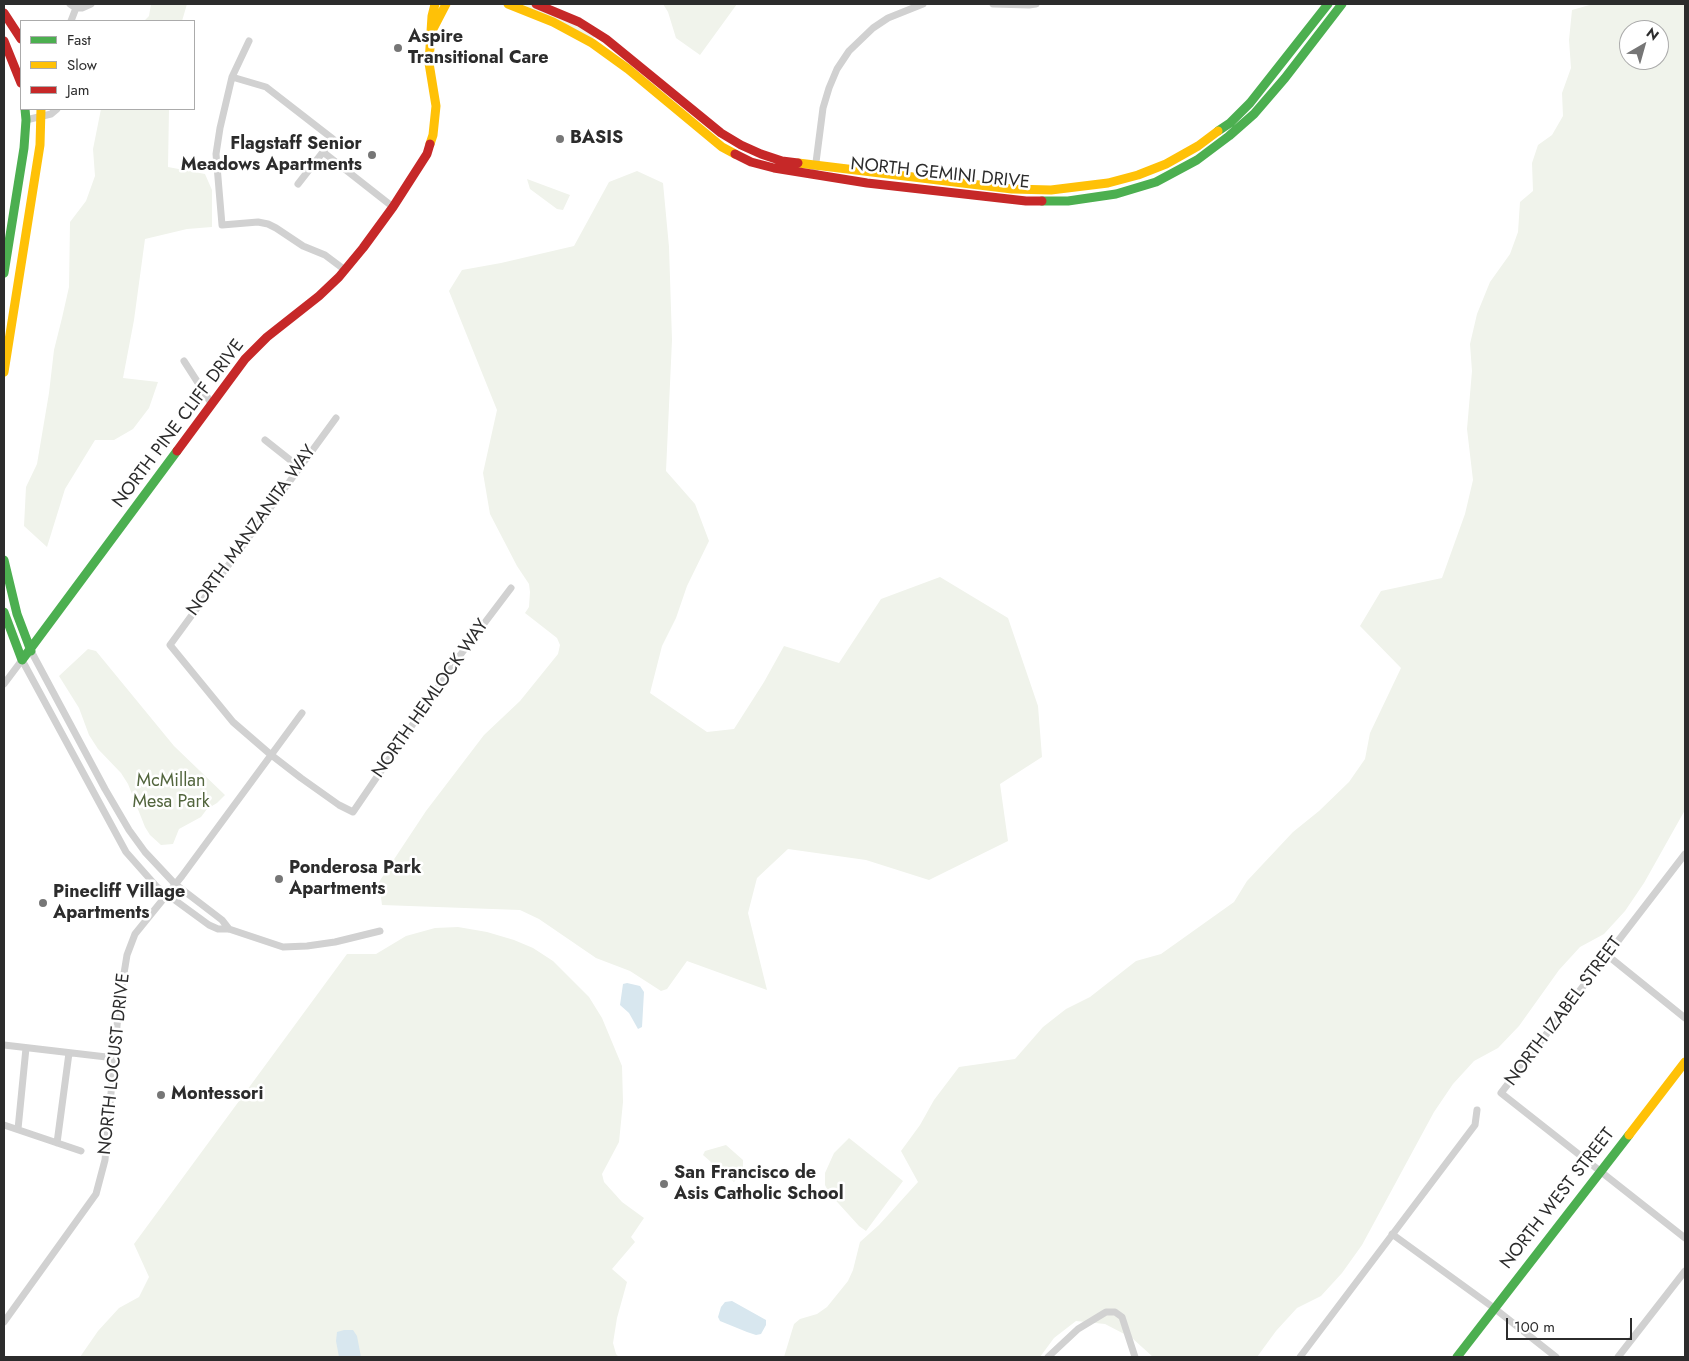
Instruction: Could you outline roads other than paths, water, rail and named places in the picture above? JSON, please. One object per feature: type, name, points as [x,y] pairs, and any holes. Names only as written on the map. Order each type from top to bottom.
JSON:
[{"type":"street","points":[[71,20],[73,6],[87,7],[91,4]]},
{"type":"street","name":"NORTH PINE CLIFF DRIVE","points":[[4,684],[245,359],[259,344],[325,291],[345,270],[393,207],[427,154],[433,135],[436,106],[429,63],[432,16],[435,4]]},
{"type":"street","name":"NORTH PINE CLIFF DRIVE","points":[[431,31],[446,4]]},
{"type":"street","name":"NORTH GEMINI DRIVE","points":[[508,4],[553,22],[592,43],[628,69],[709,138],[729,152],[751,162],[774,168],[867,183],[1026,201],[1068,201],[1116,194],[1156,182],[1197,160],[1254,114],[1285,78],[1342,4]]},
{"type":"street","name":"NORTH GEMINI DRIVE","points":[[536,4],[571,18],[606,39],[720,133],[741,145],[782,161],[1012,188],[1051,190],[1108,183],[1138,175],[1166,164],[1198,146],[1230,123],[1250,103],[1328,4]]},
{"type":"street","points":[[815,175],[823,108],[837,69],[849,52],[873,28],[888,18],[923,4]]},
{"type":"street","points":[[993,4],[1036,4]]},
{"type":"street","points":[[4,13],[20,37]]},
{"type":"street","points":[[4,41],[17,68],[20,79]]},
{"type":"street","points":[[249,41],[232,77],[216,154],[222,225],[258,222],[268,224],[303,246],[325,255],[345,270]]},
{"type":"street","points":[[232,77],[266,87],[333,139],[298,184]]},
{"type":"street","points":[[4,273],[24,148],[25,110]]},
{"type":"street","points":[[26,120],[41,113],[51,114],[56,110]]},
{"type":"street","points":[[4,372],[40,145],[41,113]]},
{"type":"street","points":[[323,152],[393,207]]},
{"type":"street","points":[[184,361],[211,404]]},
{"type":"street","name":"NORTH MANZANITA WAY","points":[[270,754],[233,722],[170,645],[299,466],[336,418]]},
{"type":"street","points":[[265,440],[299,466]]},
{"type":"street","points":[[4,560],[17,614],[31,650],[106,790],[130,830],[145,852],[176,884],[222,920],[229,929]]},
{"type":"street","name":"NORTH HEMLOCK WAY","points":[[270,754],[339,805],[353,812],[458,658],[511,588]]},
{"type":"street","points":[[4,612],[22,660],[126,852],[157,887],[208,925],[218,929],[229,929],[283,947],[326,944],[380,931]]},
{"type":"street","name":"NORTH LOCUST DRIVE","points":[[4,1322],[96,1194],[105,1160],[119,1004],[127,955],[135,934],[176,884],[302,713]]},
{"type":"street","points":[[95,796],[106,790]]},
{"type":"street","name":"NORTH IZABEL STREET","points":[[1600,1171],[1501,1093],[1685,854]]},
{"type":"street","points":[[1607,955],[1685,1018]]},
{"type":"street","points":[[4,1045],[115,1058]]},
{"type":"street","points":[[18,1129],[26,1048]]},
{"type":"street","points":[[57,1143],[69,1053]]},
{"type":"street","name":"NORTH WEST STREET","points":[[1457,1357],[1685,1062]]},
{"type":"street","points":[[1300,1357],[1475,1124],[1476,1110]]},
{"type":"street","points":[[4,1125],[81,1151]]},
{"type":"street","points":[[1600,1171],[1685,1238]]},
{"type":"street","points":[[1392,1234],[1494,1308],[1556,1357]]},
{"type":"street","points":[[1618,1357],[1685,1271]]},
{"type":"street","points":[[1048,1357],[1078,1329],[1106,1312],[1115,1312],[1122,1318],[1135,1357]]},
{"type":"place","name":"Aspire Transitional Care","points":[[398,48]]},
{"type":"place","name":"BASIS","points":[[560,139]]},
{"type":"place","name":"Flagstaff Senior Meadows Apartments","points":[[372,155]]},
{"type":"place","name":"Ponderosa Park Apartments","points":[[279,879]]},
{"type":"place","name":"Pinecliff Village Apartments","points":[[43,903]]},
{"type":"place","name":"Montessori","points":[[161,1095]]},
{"type":"place","name":"San Francisco de Asis Catholic School","points":[[664,1184]]},
{"type":"park label","name":"McMillan Mesa Park","points":[[171,792]]}]
